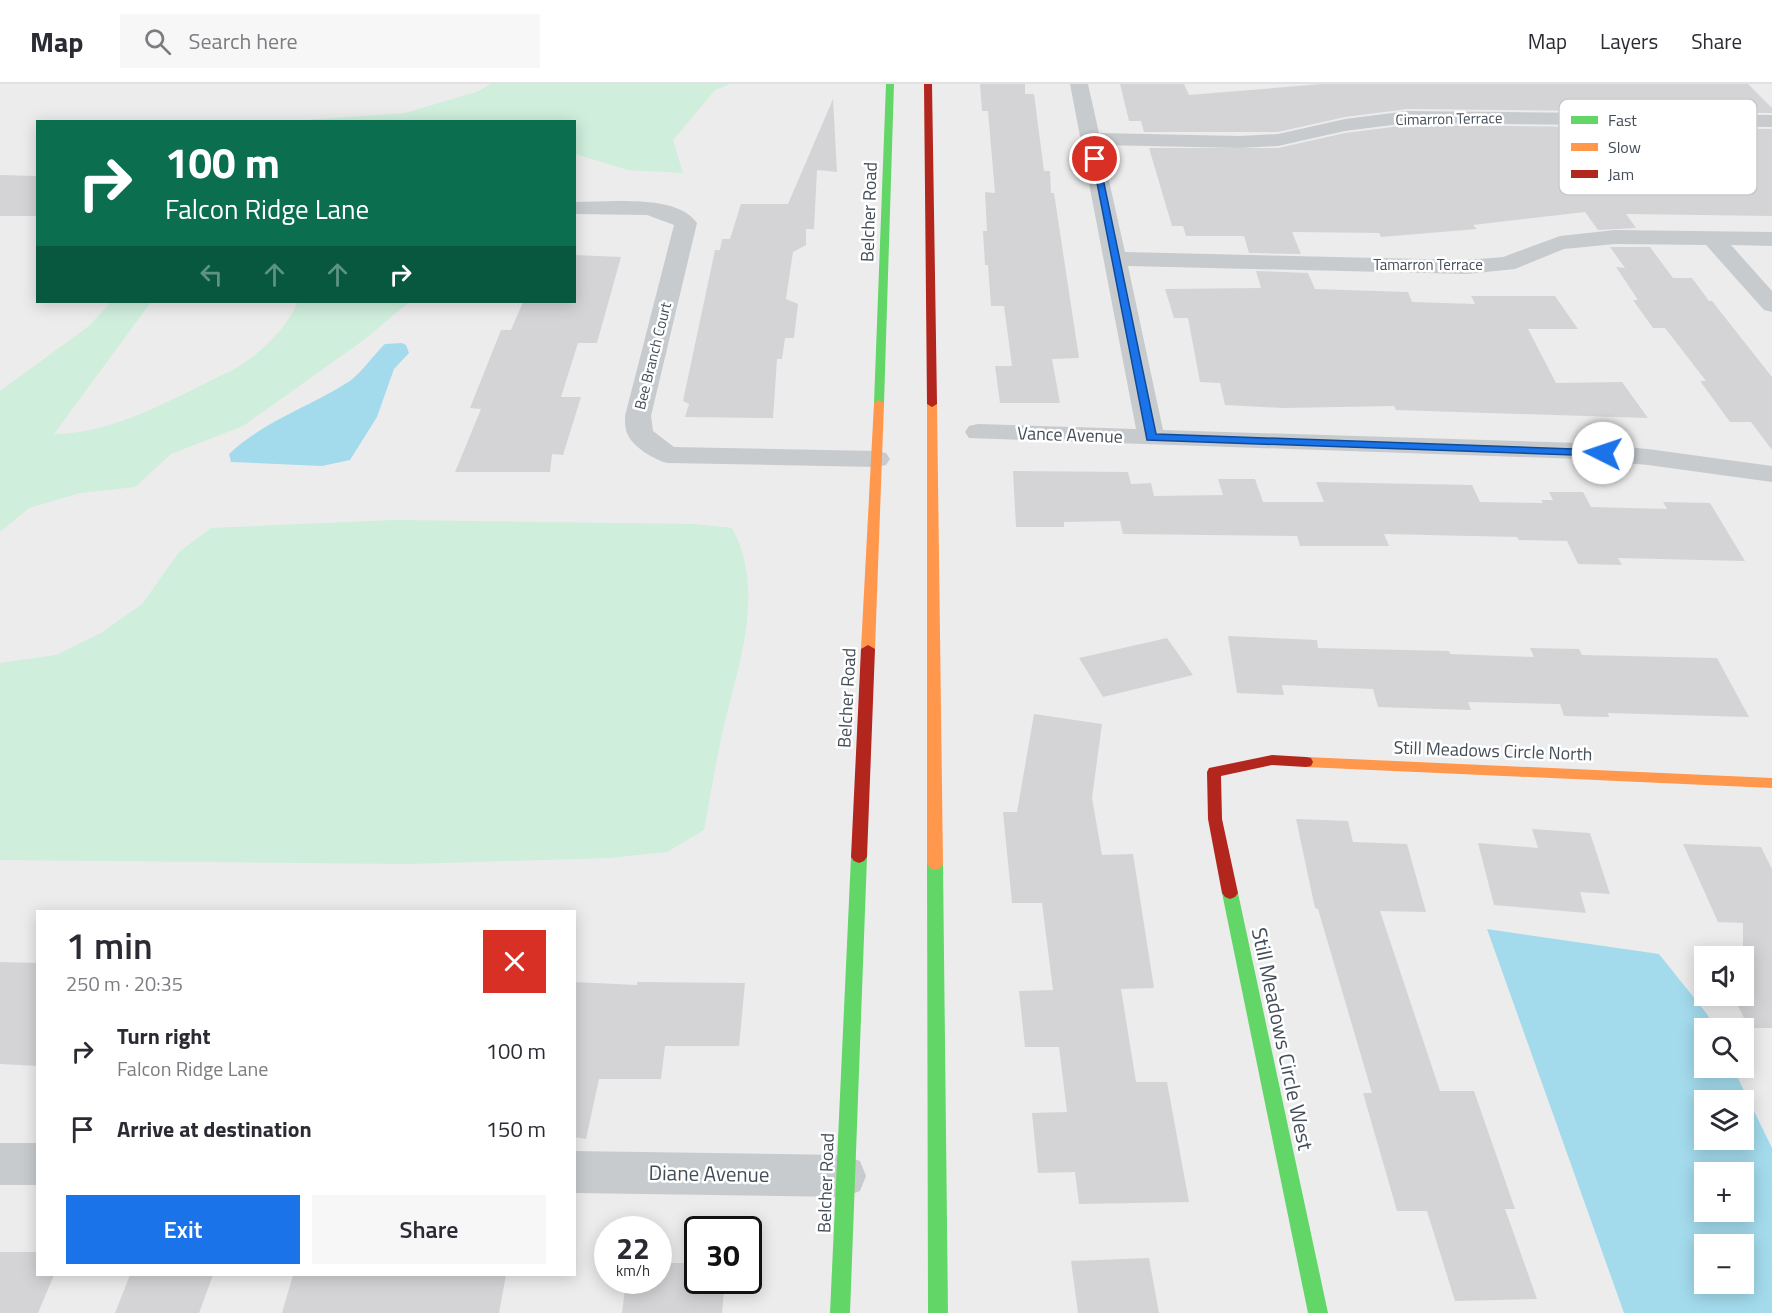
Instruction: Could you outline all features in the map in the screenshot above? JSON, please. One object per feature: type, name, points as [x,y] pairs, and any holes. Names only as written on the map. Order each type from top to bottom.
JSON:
[{"type":"main road","name":"Belcher Road","points":[[840,1313],[890,84]]},
{"type":"main road","points":[[928,84],[931,200],[938,1313]]},
{"type":"main road","name":"Still Meadows Circle North","points":[[1214,772],[1272,760],[1772,783]]},
{"type":"main road","name":"Still Meadows Circle West","points":[[1214,772],[1215,819],[1318,1313]]},
{"type":"street","points":[[1079,84],[1151,438]]},
{"type":"street","name":"Cimarron Terrace","points":[[1091,139],[1240,142],[1278,140],[1345,125],[1408,117],[1559,119]]},
{"type":"street","name":"Cimarron Terrace","points":[[1757,121],[1772,121]]},
{"type":"street","name":"Bee Branch Court","points":[[576,208],[635,208],[672,212],[686,223],[638,416],[640,434],[652,446],[667,455],[876,459]]},
{"type":"street","name":"Tamarron Terrace","points":[[1116,259],[1467,267],[1506,264],[1560,243],[1615,237],[1772,239]]},
{"type":"street","points":[[1713,239],[1772,305]]},
{"type":"street","name":"Vance Avenue","points":[[978,432],[1580,451],[1648,457],[1772,474]]},
{"type":"street","points":[[0,1164],[36,1164]]},
{"type":"street","name":"Diane Avenue","points":[[576,1172],[844,1176]]},
{"type":"green space","points":[[491,84],[730,84],[715,90],[673,140],[683,173],[628,170],[576,154],[576,120],[305,120],[405,113],[476,92]]},
{"type":"green space","points":[[110,303],[150,303],[54,434],[100,428],[123,421],[231,371],[251,358],[270,341],[286,323],[298,303],[408,303],[365,339],[243,426],[171,454],[135,487],[80,493],[29,508],[0,532],[0,391],[89,326]]},
{"type":"green space","points":[[394,520],[694,524],[732,528],[742,553],[747,578],[746,630],[719,746],[704,830],[667,852],[609,858],[407,864],[0,860],[0,663],[56,655],[101,633],[142,604],[179,552],[211,528]]},
{"type":"water","points":[[402,343],[406,345],[409,353],[394,369],[377,417],[350,460],[322,466],[231,462],[229,454],[256,433],[350,380],[385,344]]},
{"type":"water","points":[[1487,929],[1659,954],[1694,998],[1694,1006],[1701,1006],[1707,1014],[1709,1018],[1694,1018],[1694,1078],[1738,1078],[1744,1090],[1694,1090],[1694,1150],[1754,1150],[1754,1111],[1772,1148],[1772,1313],[1624,1313]]},
{"type":"building","points":[[980,84],[1025,84],[1025,94],[1034,94],[1044,171],[1050,171],[1051,193],[1054,193],[1079,358],[1052,359],[1060,403],[1000,403],[995,366],[1012,366],[1004,306],[991,306],[988,265],[985,265],[983,231],[987,231],[985,192],[995,193],[988,111],[982,111]]},
{"type":"building","points":[[1120,84],[1184,84],[1189,95],[1322,84],[1748,84],[1772,108],[1772,113],[1757,113],[1757,99],[1559,99],[1559,111],[1408,109],[1345,117],[1278,132],[1144,132],[1141,121],[1129,121]]},
{"type":"building","points":[[833,99],[837,172],[817,170],[814,229],[806,229],[806,245],[793,252],[786,299],[798,304],[794,338],[785,338],[782,359],[777,359],[773,418],[685,417],[689,404],[683,401],[715,250],[720,250],[722,239],[730,239],[741,204],[788,204]]},
{"type":"building","points":[[1408,125],[1559,127],[1559,195],[1757,195],[1757,129],[1772,129],[1772,216],[1626,214],[1636,228],[1598,230],[1585,212],[1473,225],[1477,229],[1381,237],[1379,233],[1292,232],[1301,254],[1249,253],[1244,236],[1186,236],[1183,226],[1172,226],[1149,148],[1278,148],[1345,133]]},
{"type":"building","points":[[0,175],[36,176],[36,216],[0,216]]},
{"type":"building","points":[[1610,247],[1650,247],[1673,278],[1692,278],[1709,301],[1712,301],[1772,377],[1772,450],[1751,422],[1730,422],[1700,381],[1706,381],[1665,328],[1653,328],[1633,300],[1638,300],[1616,267],[1625,268]]},
{"type":"building","points":[[576,255],[621,257],[597,343],[578,343],[561,397],[581,397],[563,455],[552,454],[550,472],[455,472],[481,409],[470,408],[501,330],[511,330],[523,303],[576,303]]},
{"type":"building","points":[[1256,271],[1308,273],[1315,289],[1408,292],[1412,302],[1475,304],[1471,296],[1555,296],[1578,329],[1528,329],[1556,383],[1622,382],[1648,418],[1396,410],[1394,406],[1284,408],[1225,405],[1220,383],[1200,382],[1188,318],[1174,318],[1165,289],[1261,288]]},
{"type":"building","points":[[1013,471],[1128,472],[1131,484],[1151,483],[1154,496],[1223,495],[1218,479],[1255,479],[1263,502],[1324,502],[1316,482],[1472,485],[1480,502],[1543,503],[1541,500],[1553,500],[1549,492],[1583,492],[1591,507],[1667,509],[1663,502],[1710,503],[1745,561],[1618,558],[1622,565],[1578,564],[1567,541],[1519,540],[1517,537],[1384,534],[1389,546],[1300,546],[1297,536],[1123,534],[1120,521],[1064,522],[1064,527],[1016,527]]},
{"type":"building","points":[[1228,636],[1317,640],[1318,648],[1449,651],[1450,654],[1534,657],[1530,648],[1579,649],[1582,655],[1717,658],[1749,717],[1608,713],[1609,717],[1564,716],[1560,704],[1468,702],[1471,710],[1378,707],[1373,689],[1282,685],[1284,695],[1237,693]]},
{"type":"building","points":[[1167,638],[1193,675],[1103,697],[1079,658]]},
{"type":"building","points":[[1034,714],[1102,724],[1092,798],[1102,855],[1133,854],[1154,988],[1121,989],[1136,1082],[1167,1082],[1189,1202],[1079,1204],[1075,1172],[1038,1173],[1032,1113],[1067,1112],[1059,1047],[1025,1047],[1019,991],[1053,990],[1042,903],[1012,903],[1003,812],[1017,812]]},
{"type":"building","points":[[1296,819],[1348,821],[1353,842],[1407,844],[1426,912],[1380,911],[1440,1091],[1474,1091],[1515,1209],[1505,1209],[1537,1299],[1455,1301],[1427,1211],[1397,1211],[1363,1093],[1372,1093],[1318,909],[1315,908]]},
{"type":"building","points":[[1532,829],[1590,833],[1610,894],[1580,892],[1586,913],[1494,905],[1478,843],[1538,848]]},
{"type":"building","points":[[1683,844],[1761,847],[1772,869],[1772,1028],[1754,1028],[1754,1018],[1744,1018],[1738,1006],[1754,1006],[1754,946],[1743,946],[1743,923],[1718,922]]},
{"type":"building","points":[[0,962],[36,963],[36,1066],[0,1064]]},
{"type":"building","points":[[576,982],[637,985],[637,982],[745,983],[739,1046],[665,1046],[661,1079],[599,1079],[586,1139],[576,1137]]},
{"type":"building","points":[[0,1252],[36,1252],[36,1276],[54,1276],[38,1313],[0,1313]]},
{"type":"building","points":[[1149,1258],[1159,1313],[1078,1313],[1071,1261]]},
{"type":"building","points":[[672,1263],[684,1263],[684,1294],[724,1294],[722,1313],[622,1313],[624,1294],[672,1294]]},
{"type":"building","points":[[130,1276],[213,1276],[199,1313],[115,1313]]},
{"type":"building","points":[[293,1276],[506,1276],[499,1313],[282,1313]]},
{"type":"traffic: fast","points":[[879,403],[890,84]]},
{"type":"traffic: fast","points":[[840,1313],[859,857]]},
{"type":"traffic: fast","points":[[935,864],[938,1313]]},
{"type":"traffic: fast","points":[[1230,893],[1318,1313]]},
{"type":"traffic: slow","points":[[868,649],[879,403]]},
{"type":"traffic: slow","points":[[932,404],[935,864]]},
{"type":"traffic: slow","points":[[1306,762],[1772,783]]},
{"type":"traffic: jam","points":[[928,84],[932,404]]},
{"type":"traffic: jam","points":[[859,857],[868,649]]},
{"type":"traffic: jam","points":[[1230,893],[1215,819],[1214,772],[1272,760],[1306,762]]},
{"type":"route","points":[[1095,159],[1151,438],[1603,453]]}]
